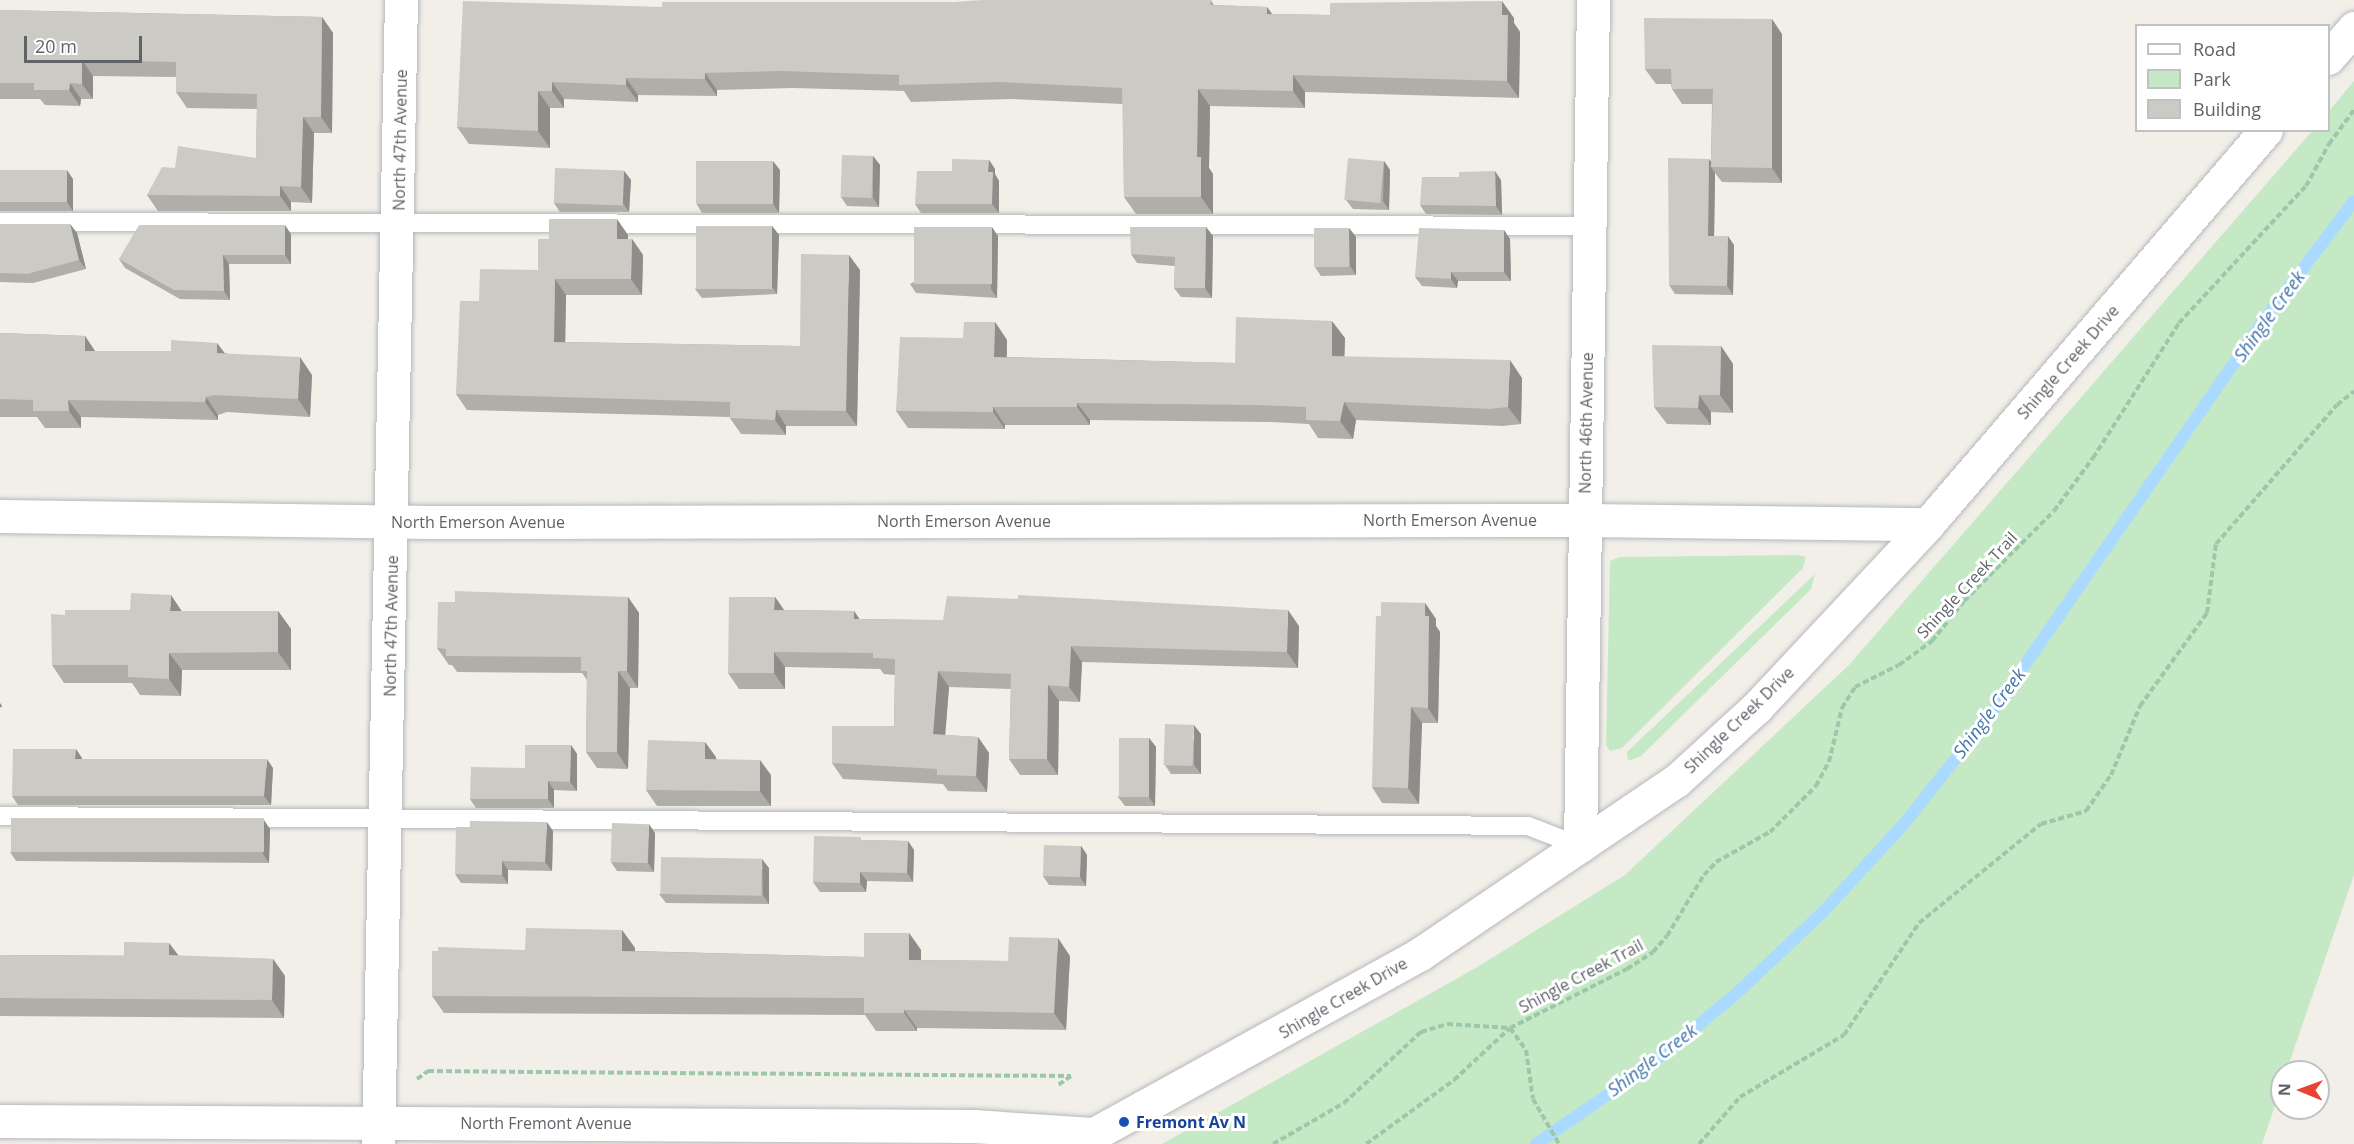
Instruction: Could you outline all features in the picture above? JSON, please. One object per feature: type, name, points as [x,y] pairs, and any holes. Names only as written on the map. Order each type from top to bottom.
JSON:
[{"type":"street","name":"North 47th Avenue","points":[[378,1133],[393,522],[401,0]]},
{"type":"street","name":"North 46th Avenue","points":[[1580,846],[1593,0]]},
{"type":"street","points":[[2330,56],[2354,28]]},
{"type":"street","name":"Shingle Creek Drive","points":[[1084,1139],[1420,954],[1676,782],[1740,722],[1928,524],[2264,132]]},
{"type":"street","name":"North Emerson Avenue","points":[[0,516],[393,522],[1584,520],[1928,524]]},
{"type":"street","name":"North Fremont Avenue","points":[[0,1121],[378,1133],[974,1126],[1084,1139]]},
{"type":"lane","points":[[0,222],[399,225],[1591,226]]},
{"type":"lane","points":[[0,816],[1528,826],[1580,846]]},
{"type":"path","name":"Shingle Creek Trail","points":[[1273,1144],[1344,1103],[1421,1032],[1447,1024],[1510,1028],[1607,980],[1653,952],[1667,936],[1704,875],[1716,862],[1770,832],[1816,786],[1829,762],[1849,693],[1868,679],[1899,665],[1932,641],[1964,601],[2054,511],[2093,458],[2179,323],[2307,186],[2329,144],[2354,110]]},
{"type":"path","points":[[1699,1144],[1740,1097],[1844,1035],[1919,923],[2041,824],[2086,810],[2111,775],[2140,706],[2207,612],[2216,544],[2337,405],[2354,391]]},
{"type":"path","points":[[1366,1144],[1402,1114],[1454,1080],[1510,1028],[1526,1050],[1533,1099],[1559,1144]]},
{"type":"path","points":[[417,1078],[428,1071],[1071,1076],[1058,1085]]},
{"type":"green space","points":[[2354,81],[2354,875],[2290,1060],[2270,1060],[2270,1120],[2262,1144],[1162,1144],[1474,969],[1625,875],[1849,665],[2311,132],[2330,132],[2330,110]]},
{"type":"green space","points":[[1797,555],[1806,557],[1803,568],[1622,748],[1610,751],[1606,745],[1610,561],[1620,557]]},
{"type":"green space","points":[[1815,574],[1811,589],[1641,756],[1628,761],[1627,752]]},
{"type":"building","points":[[1211,0],[1210,5],[1267,7],[1267,14],[1330,15],[1330,3],[1502,1],[1502,15],[1508,15],[1507,81],[1293,75],[1293,91],[1198,89],[1197,157],[1201,157],[1201,197],[1124,197],[1122,88],[999,82],[899,85],[899,75],[781,71],[705,73],[705,79],[626,78],[626,85],[552,82],[552,91],[538,91],[538,131],[457,127],[463,1],[662,7],[662,2],[954,2]]},
{"type":"building","points":[[0,10],[322,17],[321,117],[303,117],[301,187],[280,186],[280,196],[147,195],[162,167],[175,168],[178,146],[256,158],[257,94],[176,92],[176,62],[82,60],[82,84],[70,83],[69,90],[34,90],[34,83],[0,83]]},
{"type":"building","points":[[1644,18],[1772,19],[1772,168],[1711,167],[1713,89],[1672,89],[1671,69],[1645,69]]},
{"type":"building","points":[[842,155],[873,156],[872,198],[841,197]]},
{"type":"building","points":[[1348,158],[1384,161],[1380,203],[1344,200]]},
{"type":"building","points":[[1668,158],[1709,159],[1708,236],[1728,236],[1727,286],[1669,285]]},
{"type":"building","points":[[952,159],[989,160],[988,172],[993,172],[992,204],[915,204],[917,171],[952,171]]},
{"type":"building","points":[[696,161],[773,161],[773,204],[696,204]]},
{"type":"building","points":[[555,168],[624,170],[623,205],[554,203]]},
{"type":"building","points":[[0,170],[67,170],[67,202],[0,202]]},
{"type":"building","points":[[1495,171],[1496,206],[1420,205],[1422,177],[1459,177],[1459,172]]},
{"type":"building","points":[[549,219],[617,219],[617,239],[632,239],[631,279],[555,279],[554,342],[800,346],[801,254],[849,255],[846,411],[776,410],[775,420],[730,418],[730,402],[456,394],[460,301],[479,301],[480,269],[538,270],[538,239],[549,239]]},
{"type":"building","points":[[0,224],[70,224],[79,260],[27,274],[0,273]]},
{"type":"building","points":[[139,225],[285,225],[285,255],[223,255],[224,291],[174,290],[119,259]]},
{"type":"building","points":[[696,226],[772,226],[772,289],[696,289]]},
{"type":"building","points":[[914,227],[992,227],[992,284],[914,284]]},
{"type":"building","points":[[1130,227],[1206,227],[1205,288],[1174,288],[1175,257],[1131,254]]},
{"type":"building","points":[[1314,228],[1349,228],[1349,267],[1314,267]]},
{"type":"building","points":[[1419,228],[1504,230],[1504,272],[1451,272],[1451,279],[1415,277]]},
{"type":"building","points":[[1236,317],[1332,321],[1332,356],[1510,360],[1508,407],[1490,409],[1344,402],[1340,421],[1306,420],[1306,407],[1256,405],[1077,403],[1077,407],[993,407],[993,412],[896,411],[900,337],[963,338],[964,322],[995,322],[994,357],[1235,363]]},
{"type":"building","points":[[0,333],[85,336],[85,351],[171,351],[171,340],[217,343],[217,353],[300,357],[298,399],[214,395],[206,397],[205,402],[68,400],[69,411],[33,411],[33,400],[0,399]]},
{"type":"building","points":[[1652,345],[1721,346],[1720,395],[1699,395],[1698,408],[1654,407]]},
{"type":"building","points":[[455,591],[628,597],[627,671],[618,671],[617,752],[586,752],[587,671],[581,671],[581,657],[446,656],[446,649],[437,648],[438,602],[455,602]]},
{"type":"building","points":[[131,593],[171,595],[170,611],[278,611],[278,652],[169,653],[169,679],[128,677],[128,665],[52,665],[51,614],[65,615],[65,610],[130,610]]},
{"type":"building","points":[[1018,595],[1288,610],[1287,652],[1071,646],[1069,687],[1048,685],[1047,759],[1009,759],[1011,674],[938,671],[933,734],[978,737],[976,776],[937,775],[937,769],[832,763],[832,726],[894,726],[895,659],[873,658],[873,653],[774,652],[774,673],[728,673],[729,597],[775,597],[774,610],[854,611],[854,619],[943,620],[947,596],[1018,599]]},
{"type":"building","points":[[1381,602],[1425,603],[1425,616],[1429,616],[1428,708],[1411,707],[1408,788],[1372,787],[1376,616],[1381,616]]},
{"type":"building","points":[[1165,724],[1194,725],[1193,766],[1164,765]]},
{"type":"building","points":[[1119,738],[1149,738],[1149,797],[1119,797]]},
{"type":"building","points":[[648,740],[705,742],[705,759],[760,760],[760,791],[646,790]]},
{"type":"building","points":[[525,745],[571,745],[570,782],[548,781],[548,799],[470,799],[471,767],[525,768]]},
{"type":"building","points":[[13,749],[76,749],[75,759],[267,759],[264,796],[12,796]]},
{"type":"building","points":[[11,818],[264,818],[264,852],[11,852]]},
{"type":"building","points":[[470,821],[547,822],[545,862],[502,861],[502,875],[455,874],[456,827],[470,827]]},
{"type":"building","points":[[612,823],[649,824],[648,863],[611,862]]},
{"type":"building","points":[[814,836],[908,841],[907,873],[860,872],[860,883],[813,882]]},
{"type":"building","points":[[1044,845],[1081,846],[1080,877],[1043,876]]},
{"type":"building","points":[[661,857],[762,859],[761,896],[660,894]]},
{"type":"building","points":[[526,928],[622,930],[622,951],[864,957],[864,933],[909,933],[909,960],[1008,961],[1009,937],[1058,938],[1054,1013],[904,1010],[904,1013],[864,1013],[864,998],[432,996],[432,951],[438,951],[438,947],[525,950]]},
{"type":"building","points":[[124,942],[169,943],[169,955],[273,959],[272,1000],[0,998],[0,955],[124,956]]},
{"type":"waterway","name":"Shingle Creek","points":[[1536,1144],[1645,1069],[1736,994],[1823,912],[1903,825],[1991,714],[2261,324],[2354,201]]},
{"type":"place","name":"Fremont Av N","points":[[1124,1122]]}]
